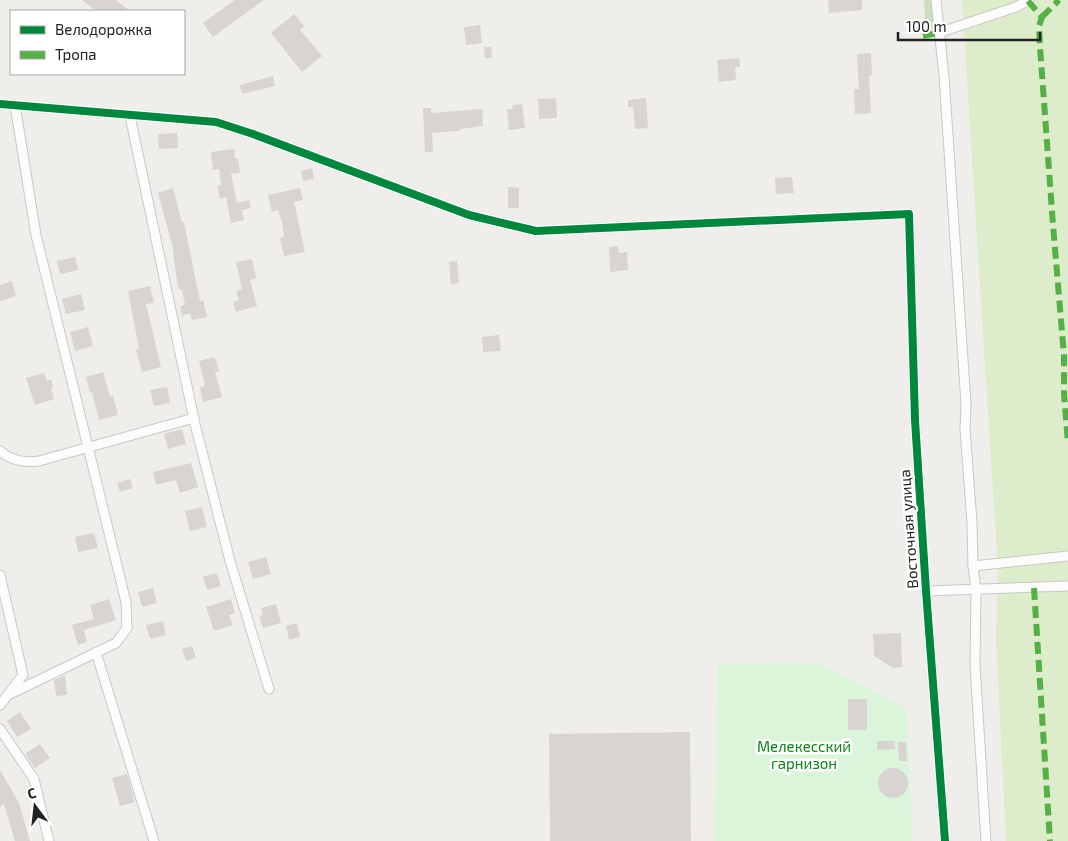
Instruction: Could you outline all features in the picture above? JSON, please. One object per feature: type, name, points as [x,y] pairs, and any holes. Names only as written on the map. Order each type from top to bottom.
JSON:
[{"type":"street","points":[[936,0],[944,86],[966,404],[965,429],[976,590],[975,665],[986,841]]},
{"type":"street","points":[[938,33],[1016,7],[1030,0]]},
{"type":"street","points":[[0,104],[130,116],[194,418],[230,561],[269,689]]},
{"type":"street","points":[[8,695],[116,643],[127,628],[126,602],[36,235],[15,106]]},
{"type":"street","name":"Восточная улица","points":[[130,116],[216,122],[253,134],[469,215],[536,231],[909,214],[915,420],[945,841]]},
{"type":"street","points":[[0,451],[14,460],[24,462],[39,461],[194,418]]},
{"type":"street","points":[[973,566],[1068,556]]},
{"type":"street","points":[[0,574],[23,675],[0,705]]},
{"type":"street","points":[[926,591],[1068,586]]},
{"type":"street","points":[[96,652],[154,841]]},
{"type":"street","points":[[0,729],[34,779],[49,841]]},
{"type":"green space","points":[[924,0],[933,0],[935,31],[926,32]]},
{"type":"green space","points":[[962,0],[1068,0],[1068,841],[1006,841],[996,640],[998,570]]},
{"type":"green space","name":"Мелекесский гарнизон","points":[[818,663],[906,708],[913,841],[715,841],[718,664]]},
{"type":"building","points":[[82,0],[116,0],[129,10],[95,10]]},
{"type":"building","points":[[235,0],[264,0],[213,37],[203,23]]},
{"type":"building","points":[[828,0],[862,0],[862,10],[829,13]]},
{"type":"building","points":[[294,14],[304,26],[300,30],[322,56],[302,72],[271,33]]},
{"type":"building","points":[[480,25],[482,43],[466,45],[464,27]]},
{"type":"building","points":[[484,47],[491,47],[492,58],[485,58]]},
{"type":"building","points":[[871,53],[872,75],[869,76],[871,113],[855,114],[854,89],[859,89],[857,54]]},
{"type":"building","points":[[739,58],[740,67],[735,67],[736,80],[719,82],[717,60]]},
{"type":"building","points":[[273,76],[275,86],[242,94],[240,85]]},
{"type":"building","points":[[556,98],[557,118],[539,119],[538,99]]},
{"type":"building","points":[[646,98],[648,128],[635,129],[633,107],[628,107],[628,100]]},
{"type":"building","points":[[522,104],[525,128],[509,130],[507,109],[513,109],[512,105]]},
{"type":"building","points":[[423,108],[431,108],[431,113],[482,109],[483,126],[460,129],[460,131],[432,133],[433,152],[425,152]]},
{"type":"building","points":[[177,133],[178,148],[159,149],[158,134]]},
{"type":"building","points":[[234,149],[240,173],[231,174],[237,203],[249,200],[251,208],[242,210],[244,220],[231,223],[226,197],[220,199],[217,186],[221,185],[219,169],[213,170],[211,152]]},
{"type":"building","points":[[312,168],[314,179],[303,181],[301,171]]},
{"type":"building","points":[[792,177],[794,193],[776,194],[775,178]]},
{"type":"building","points":[[508,187],[519,188],[519,208],[508,208]]},
{"type":"building","points":[[173,188],[182,222],[184,222],[200,301],[203,300],[207,317],[192,320],[190,313],[182,316],[180,306],[185,305],[182,290],[178,288],[172,244],[158,193]]},
{"type":"building","points":[[300,188],[303,200],[294,202],[305,252],[284,256],[280,238],[284,237],[282,222],[278,210],[272,212],[268,195]]},
{"type":"building","points":[[618,246],[619,253],[627,252],[628,270],[610,272],[609,247]]},
{"type":"building","points":[[75,257],[78,270],[60,274],[57,261]]},
{"type":"building","points":[[252,259],[256,278],[250,280],[257,306],[236,312],[233,302],[239,300],[236,291],[242,289],[236,262]]},
{"type":"building","points":[[457,261],[459,283],[451,284],[449,262]]},
{"type":"building","points":[[12,281],[16,296],[0,301],[0,285]]},
{"type":"building","points":[[150,286],[154,303],[146,304],[161,367],[142,372],[136,349],[139,349],[128,291]]},
{"type":"building","points":[[81,294],[85,310],[66,314],[62,299]]},
{"type":"building","points":[[88,327],[93,346],[75,351],[70,332]]},
{"type":"building","points":[[499,335],[501,351],[483,352],[482,337]]},
{"type":"building","points":[[215,357],[219,371],[215,372],[222,397],[203,402],[200,387],[205,386],[199,361]]},
{"type":"building","points":[[103,372],[110,397],[113,396],[118,415],[99,420],[86,377]]},
{"type":"building","points":[[44,373],[47,381],[51,379],[54,399],[35,405],[26,378]]},
{"type":"building","points":[[167,387],[170,403],[154,406],[150,390]]},
{"type":"building","points":[[182,429],[186,444],[168,449],[164,434]]},
{"type":"building","points":[[191,463],[198,487],[180,493],[176,480],[156,485],[153,472]]},
{"type":"building","points":[[130,479],[133,488],[120,492],[117,483]]},
{"type":"building","points":[[202,507],[207,527],[190,531],[185,511]]},
{"type":"building","points":[[94,533],[98,548],[78,552],[75,537]]},
{"type":"building","points":[[266,557],[271,574],[253,579],[248,562]]},
{"type":"building","points":[[217,573],[221,586],[207,590],[203,577]]},
{"type":"building","points":[[153,588],[157,603],[142,607],[138,592]]},
{"type":"building","points":[[109,599],[116,620],[84,630],[87,642],[78,645],[72,625],[94,619],[90,605]]},
{"type":"building","points":[[231,599],[235,613],[229,615],[233,625],[214,631],[206,607]]},
{"type":"building","points":[[276,604],[281,623],[263,628],[259,616],[263,615],[261,608]]},
{"type":"building","points":[[163,621],[166,635],[150,639],[146,625]]},
{"type":"building","points":[[297,623],[300,637],[289,640],[286,626]]},
{"type":"building","points":[[901,633],[902,667],[893,668],[874,656],[873,634]]},
{"type":"building","points":[[192,646],[196,658],[186,661],[182,649]]},
{"type":"building","points":[[65,675],[67,695],[56,696],[54,680]]},
{"type":"building","points":[[848,699],[867,699],[867,730],[848,730]]},
{"type":"building","points":[[20,712],[31,729],[17,737],[7,721]]},
{"type":"building","points":[[690,732],[691,841],[550,841],[549,734]]},
{"type":"building","points":[[877,741],[895,741],[895,749],[877,750]]},
{"type":"building","points":[[898,742],[906,742],[907,761],[899,761]]},
{"type":"building","points":[[40,744],[50,758],[35,768],[25,754]]},
{"type":"building","points":[[893,768],[904,772],[908,783],[904,794],[893,798],[882,794],[878,783],[882,772]]},
{"type":"building","points":[[0,770],[19,803],[30,841],[15,841],[4,804],[0,807]]},
{"type":"building","points":[[127,774],[135,802],[120,806],[112,778]]},
{"type":"marked path","points":[[1042,17],[1059,0]]},
{"type":"marked path","points":[[1028,1],[1042,17],[1039,26],[1040,47],[1064,356],[1064,394],[1068,443]]},
{"type":"marked path","points":[[923,36],[938,33]]},
{"type":"marked path","points":[[1034,588],[1050,841]]},
{"type":"cycle path","points":[[0,104],[216,122],[253,134],[469,215],[536,231],[909,214],[915,420],[945,841]]}]
